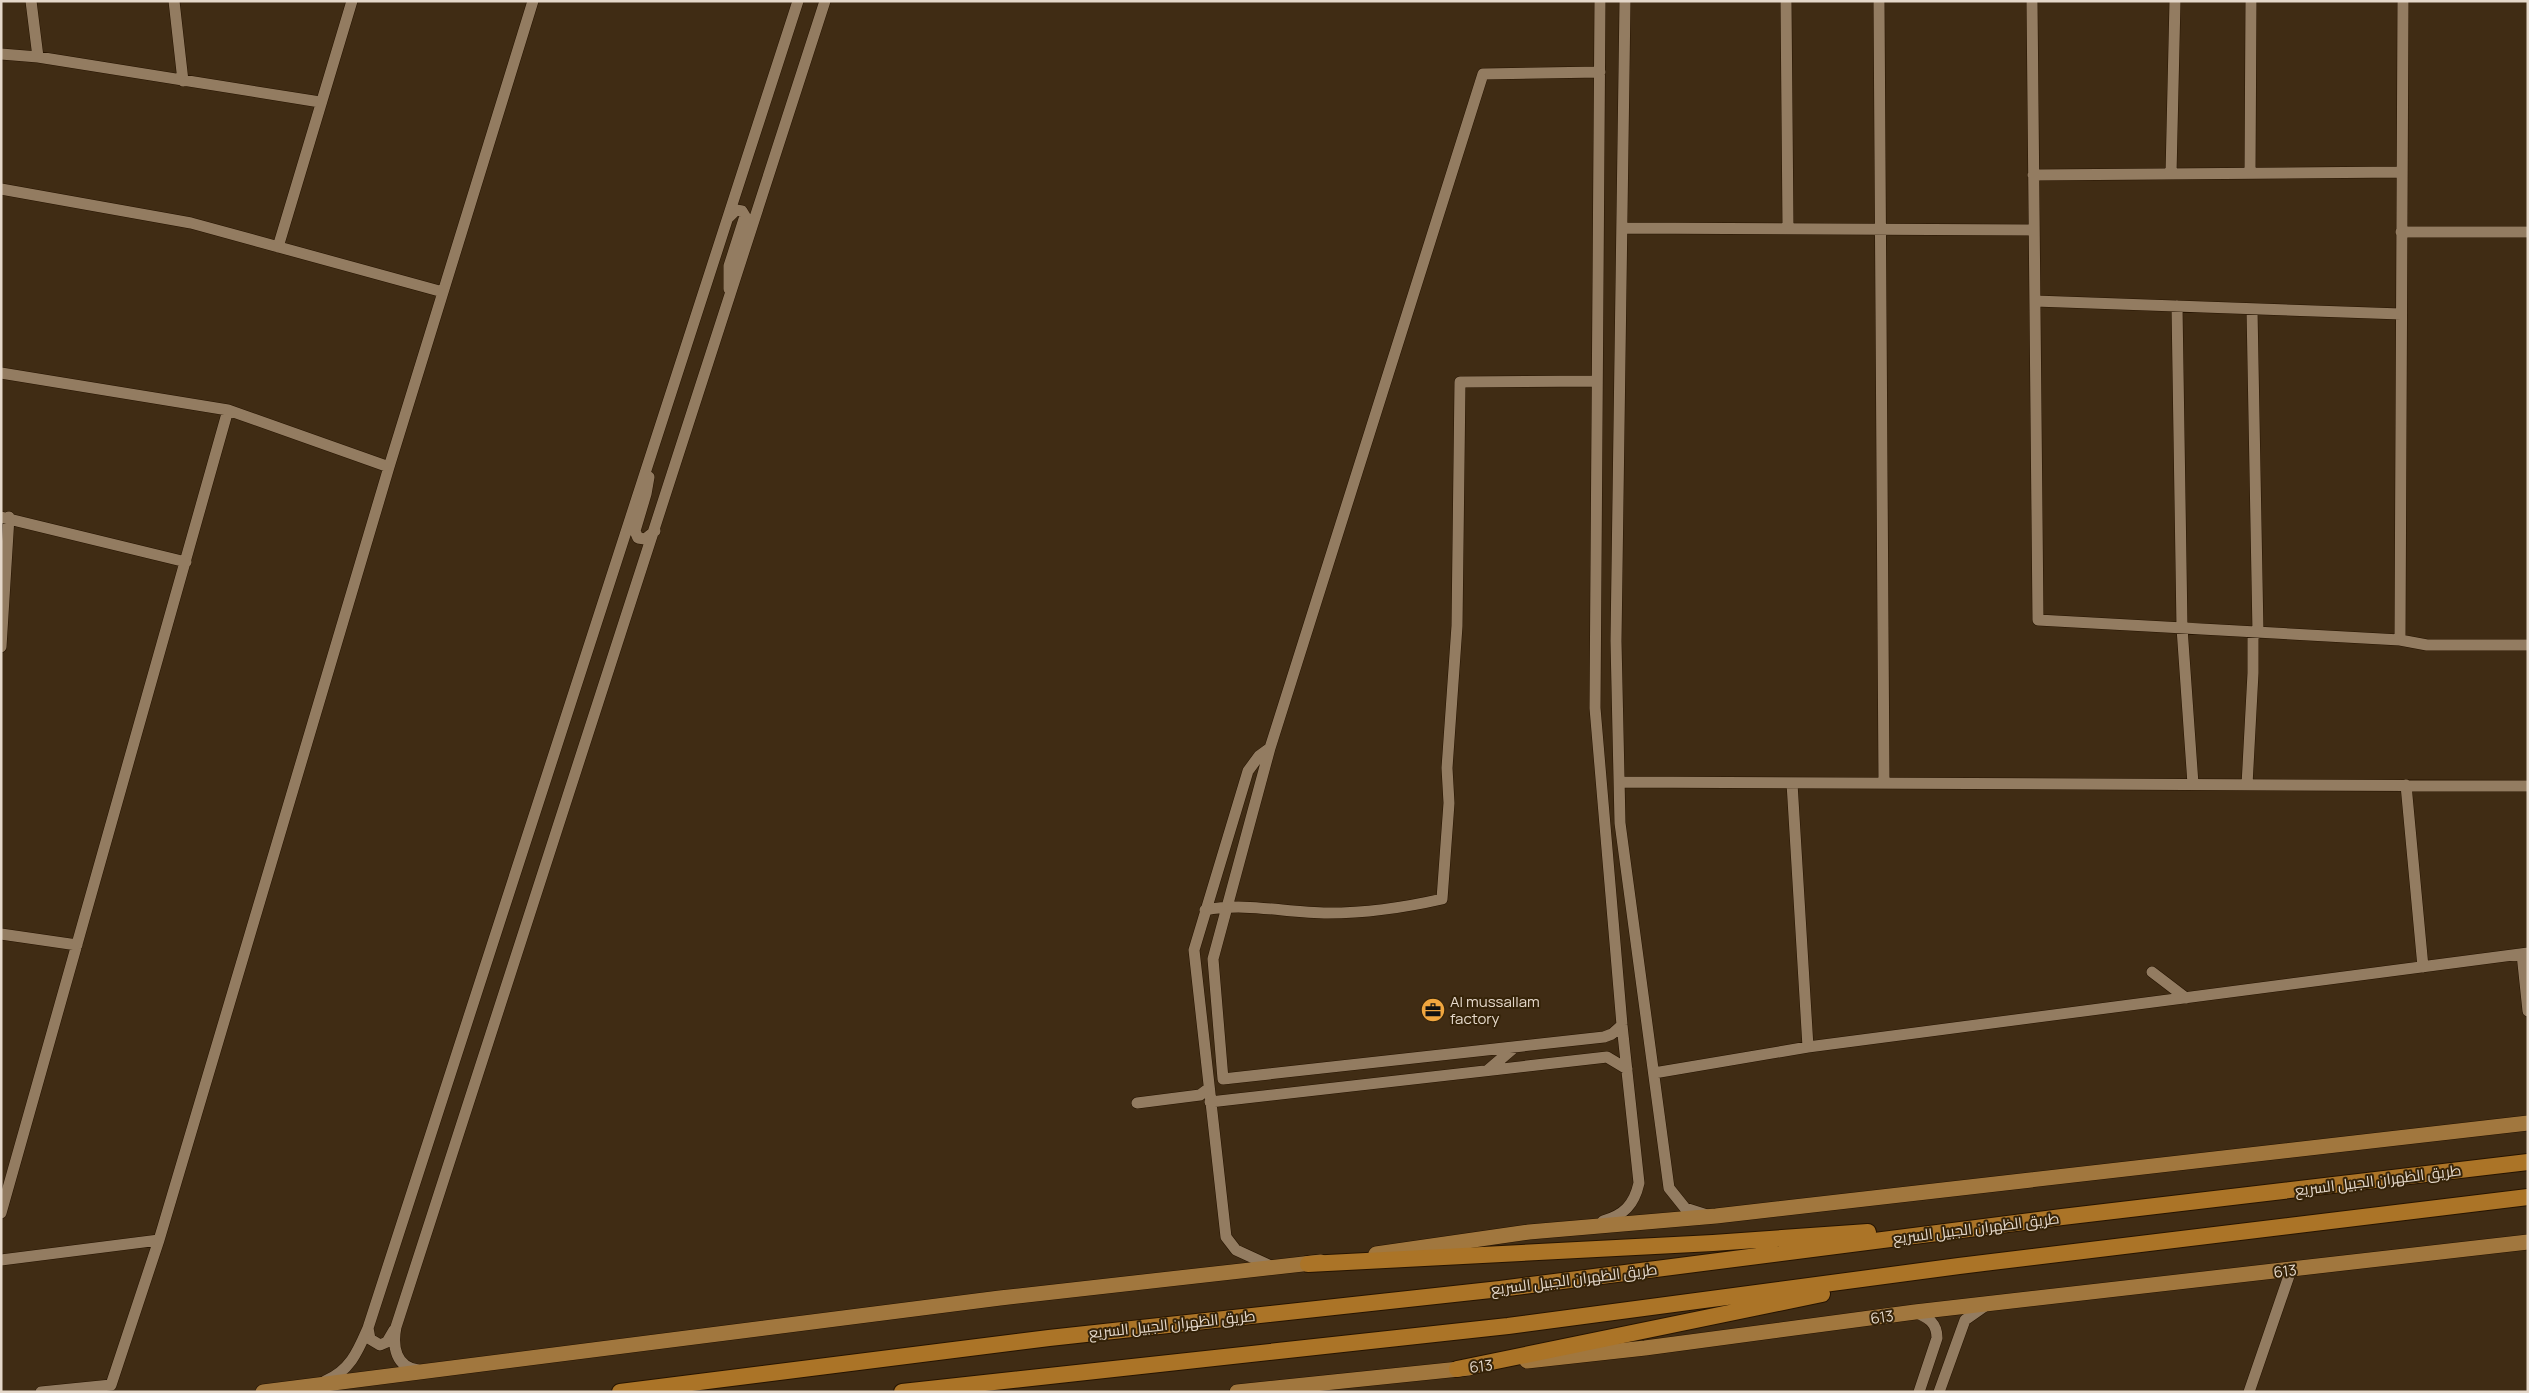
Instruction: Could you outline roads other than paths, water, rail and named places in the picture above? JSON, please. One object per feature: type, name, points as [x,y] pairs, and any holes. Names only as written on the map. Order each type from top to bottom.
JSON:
[{"type":"highway","name":"طريق الظهران الجبيل السريع","points":[[620,1392],[1049,1338],[1500,1289],[2062,1217],[2528,1162]]},
{"type":"highway","points":[[902,1392],[1508,1326],[1959,1266],[2528,1198]]},
{"type":"highway","points":[[2458,1206],[2528,1203]]},
{"type":"highway","points":[[1308,1264],[1713,1243],[2062,1217]]},
{"type":"highway","points":[[1457,1369],[1959,1266]]},
{"type":"main road","points":[[263,1392],[1000,1298],[1271,1266],[1308,1264],[1529,1232],[1716,1216],[2528,1123]]},
{"type":"main road","name":"613","points":[[1237,1392],[1644,1348],[1915,1312],[2528,1242]]},
{"type":"street","points":[[31,1],[38,58]]},
{"type":"street","points":[[174,1],[183,81]]},
{"type":"street","points":[[278,247],[320,102],[352,1]]},
{"type":"street","points":[[111,1385],[159,1240],[388,467],[533,1]]},
{"type":"street","points":[[313,1386],[337,1376],[350,1365],[368,1328],[798,1]]},
{"type":"street","points":[[427,1372],[404,1366],[398,1358],[393,1340],[396,1327],[825,1]]},
{"type":"street","points":[[1585,1227],[1616,1217],[1628,1209],[1635,1198],[1639,1183],[1622,1025],[1595,708],[1600,1]]},
{"type":"street","points":[[1625,1],[1616,641],[1620,823],[1669,1188],[1685,1208],[1716,1216]]},
{"type":"street","points":[[1786,1],[1788,227]]},
{"type":"street","points":[[1879,1],[1884,783]]},
{"type":"street","points":[[2032,1],[2038,620],[2400,640],[2427,644],[2528,646]]},
{"type":"street","points":[[2171,174],[2175,1]]},
{"type":"street","points":[[2250,1],[2250,174]]},
{"type":"street","points":[[2400,640],[2403,1]]},
{"type":"street","points":[[1,54],[38,58],[320,102]]},
{"type":"street","points":[[1223,1079],[1213,959],[1270,748],[1483,74],[1600,72]]},
{"type":"street","points":[[2033,175],[2402,172]]},
{"type":"street","points":[[1,189],[191,223],[443,292]]},
{"type":"street","points":[[726,221],[736,210],[742,211],[745,216],[729,266],[729,300]]},
{"type":"street","points":[[1622,228],[1788,227],[1880,230],[2034,230]]},
{"type":"street","points":[[2401,232],[2528,232]]},
{"type":"street","points":[[2035,301],[2401,314]]},
{"type":"street","points":[[2177,306],[2182,628],[2193,784]]},
{"type":"street","points":[[2247,785],[2255,632],[2252,309]]},
{"type":"street","points":[[1,373],[228,410],[388,467]]},
{"type":"street","points":[[1206,910],[1227,906],[1328,913],[1417,905],[1442,899],[1449,803],[1447,768],[1456,626],[1460,382],[1596,381]]},
{"type":"street","points":[[1,1213],[228,410]]},
{"type":"street","points":[[653,446],[646,494],[634,531],[638,538],[645,539],[655,531]]},
{"type":"street","points":[[1,647],[5,517],[186,562]]},
{"type":"street","points":[[1270,748],[1259,756],[1248,771],[1194,950],[1226,1237],[1236,1250],[1271,1266]]},
{"type":"street","points":[[1619,782],[2528,786]]},
{"type":"street","points":[[1792,783],[1808,1047]]},
{"type":"street","points":[[2406,785],[2422,967]]},
{"type":"street","points":[[1,934],[77,945]]},
{"type":"street","points":[[1654,1073],[1808,1047],[2525,953],[2528,1011]]},
{"type":"street","points":[[2152,972],[2186,998]]},
{"type":"street","points":[[1137,1103],[1200,1095],[1208,1085],[1223,1079],[1604,1037],[1612,1034],[1622,1025]]},
{"type":"street","points":[[1487,1071],[1511,1048]]},
{"type":"street","points":[[1210,1102],[1607,1057],[1627,1069]]},
{"type":"street","points":[[1,1260],[159,1240]]},
{"type":"street","points":[[2249,1392],[2291,1270]]},
{"type":"street","points":[[1939,1392],[1965,1320],[1987,1305]]},
{"type":"street","points":[[1915,1312],[1932,1322],[1937,1329],[1937,1338],[1919,1392]]},
{"type":"street","points":[[368,1328],[370,1339],[380,1345],[389,1339],[396,1327]]},
{"type":"street","points":[[40,1392],[111,1385],[121,1392]]},
{"type":"place","name":"Al mussallam factory","points":[[1433,1010]]}]
